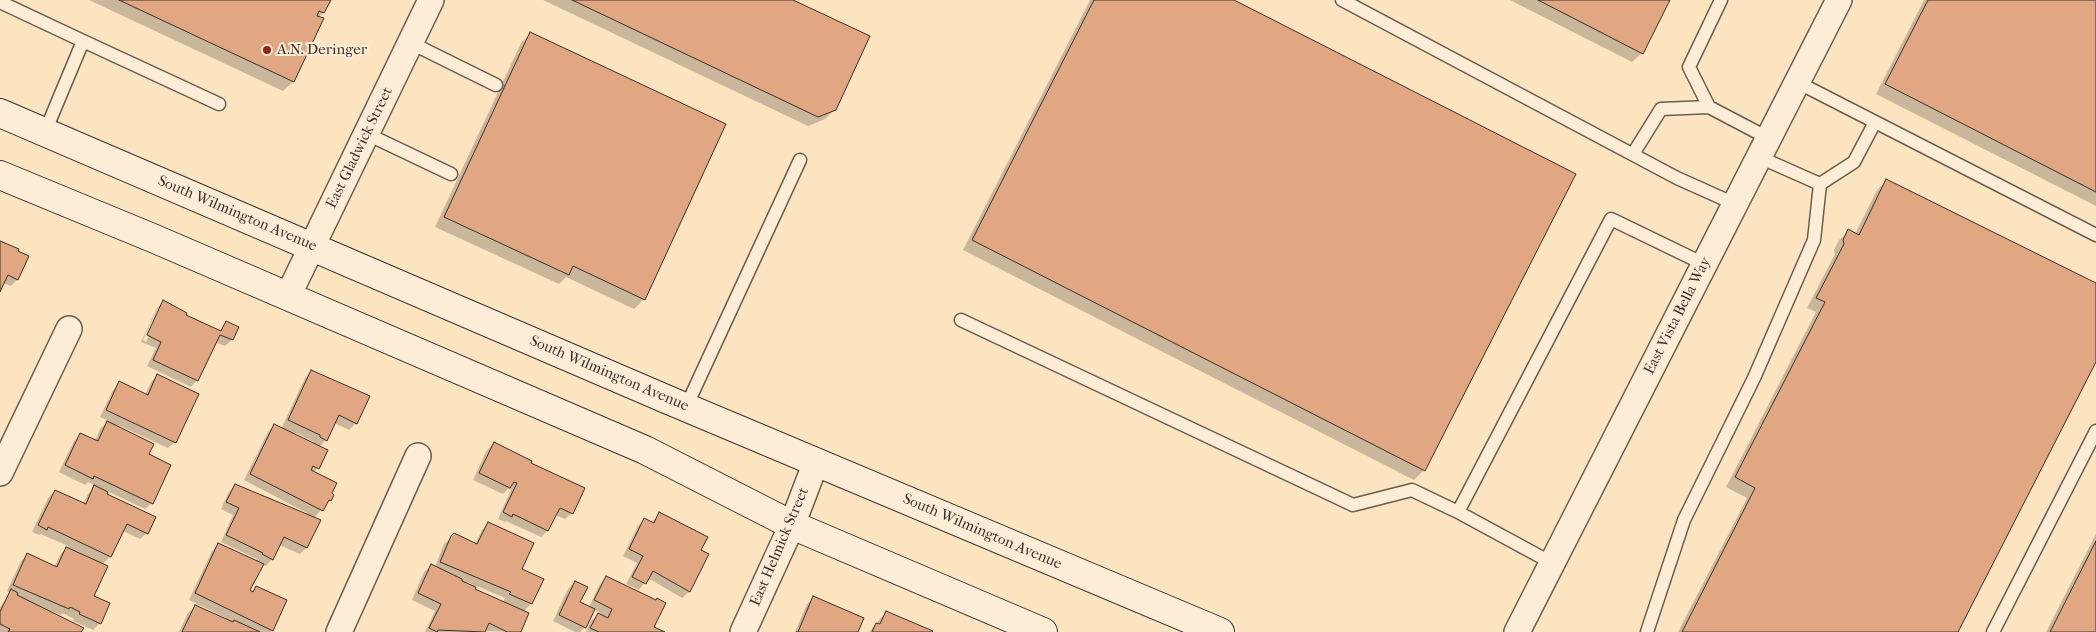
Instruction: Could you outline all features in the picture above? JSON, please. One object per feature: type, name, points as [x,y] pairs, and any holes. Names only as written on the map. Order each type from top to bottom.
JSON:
[{"type":"main road","name":"South Wilmington Avenue","points":[[0,113],[686,407],[1220,632]]},
{"type":"main road","points":[[0,175],[288,296],[644,450],[792,525],[1043,632]]},
{"type":"street","name":"East Gladwick Street","points":[[288,296],[431,0]]},
{"type":"street","name":"East Vista Bella Way","points":[[1517,632],[1839,0]]},
{"type":"street","points":[[0,473],[69,329]]},
{"type":"street","points":[[339,632],[418,456]]},
{"type":"street","name":"East Helmick Street","points":[[744,632],[792,525],[816,462]]},
{"type":"lane","points":[[1342,0],[1677,178],[1735,204]]},
{"type":"lane","points":[[1722,0],[1690,67],[1708,107],[1820,184]]},
{"type":"lane","points":[[0,2],[219,104]]},
{"type":"lane","points":[[45,132],[84,41]]},
{"type":"lane","points":[[411,43],[496,85]]},
{"type":"lane","points":[[1797,82],[2096,235]]},
{"type":"lane","points":[[1633,154],[1661,109],[1708,107]]},
{"type":"lane","points":[[1820,184],[1854,162],[1875,122]]},
{"type":"lane","points":[[367,134],[452,174]]},
{"type":"lane","points":[[686,407],[800,160]]},
{"type":"lane","points":[[1648,632],[1684,520],[1754,378],[1814,240],[1820,184]]},
{"type":"lane","points":[[1458,512],[1611,219],[1704,264]]},
{"type":"lane","points":[[961,320],[1353,505],[1412,490],[1458,512],[1552,563]]},
{"type":"lane","points":[[1993,632],[2096,431]]},
{"type":"building","name":"A.N. Deringer","points":[[119,0],[331,0],[324,13],[319,11],[317,16],[324,18],[294,82]]},
{"type":"building","points":[[572,0],[793,0],[870,36],[836,110],[818,117]]},
{"type":"building","points":[[1094,0],[1234,0],[1576,174],[1425,471],[972,240]]},
{"type":"building","points":[[1538,0],[1670,0],[1643,54]]},
{"type":"building","points":[[1928,0],[2096,0],[2096,192],[1885,84]]},
{"type":"building","points":[[530,32],[726,124],[645,300],[573,266],[569,275],[444,217]]},
{"type":"building","points":[[1886,179],[2096,283],[2096,362],[1958,632],[1682,632],[1755,488],[1735,477],[1825,302],[1816,298],[1844,244],[1843,240],[1848,229],[1859,235]]},
{"type":"building","points":[[0,241],[19,249],[18,251],[29,256],[18,280],[8,275],[0,292]]},
{"type":"building","points":[[163,300],[187,313],[186,315],[221,331],[226,321],[239,327],[233,340],[220,335],[198,381],[153,360],[161,342],[147,335]]},
{"type":"building","points":[[311,370],[370,396],[357,424],[339,415],[327,441],[320,437],[320,435],[288,420]]},
{"type":"building","points":[[157,374],[199,394],[176,443],[106,410],[119,381],[148,395]]},
{"type":"building","points":[[107,421],[154,444],[149,454],[171,465],[153,504],[94,476],[93,479],[65,465],[80,433],[98,441]]},
{"type":"building","points":[[274,424],[328,450],[319,469],[313,466],[311,470],[337,483],[332,493],[334,495],[331,501],[329,500],[323,511],[250,474]]},
{"type":"building","points":[[494,442],[532,461],[531,463],[585,488],[573,514],[560,508],[548,531],[513,514],[512,517],[503,512],[517,483],[514,482],[510,488],[479,473]]},
{"type":"building","points":[[235,484],[321,520],[307,548],[284,537],[273,560],[226,535],[239,508],[226,502]]},
{"type":"building","points":[[94,485],[108,492],[107,494],[156,517],[148,534],[127,524],[111,557],[48,527],[47,530],[38,525],[55,490],[86,504]]},
{"type":"building","points":[[659,512],[708,537],[701,550],[709,554],[690,592],[653,571],[646,584],[632,577],[643,556],[629,549],[644,518],[654,523]]},
{"type":"building","points":[[488,522],[534,543],[522,569],[544,579],[532,604],[509,594],[511,592],[440,562],[454,533],[477,544]]},
{"type":"building","points":[[2096,541],[2096,632],[2050,632]]},
{"type":"building","points":[[218,543],[264,564],[250,590],[253,592],[256,586],[287,600],[273,631],[195,593]]},
{"type":"building","points":[[66,547],[108,566],[94,596],[110,603],[101,624],[79,614],[80,612],[70,607],[69,609],[13,585],[27,553],[57,567]]},
{"type":"building","points":[[431,564],[462,579],[462,581],[476,587],[475,589],[529,613],[521,632],[507,632],[489,623],[485,632],[438,630],[437,632],[429,628],[441,604],[418,593]]},
{"type":"building","points":[[606,576],[666,603],[654,627],[665,632],[599,632],[590,628],[598,613],[608,618],[612,609],[594,600]]},
{"type":"building","points":[[575,581],[588,587],[580,602],[595,609],[586,628],[559,615]]},
{"type":"building","points":[[11,589],[18,593],[17,595],[84,628],[81,632],[8,632],[10,629],[0,624],[0,612]]},
{"type":"building","points":[[813,596],[864,618],[858,632],[798,632]]},
{"type":"building","points":[[195,605],[233,622],[234,620],[260,632],[182,632]]},
{"type":"building","points":[[886,611],[933,631],[872,632],[876,623],[880,624]]},
{"type":"place","name":"A.N. Deringer","points":[[267,50]]}]
